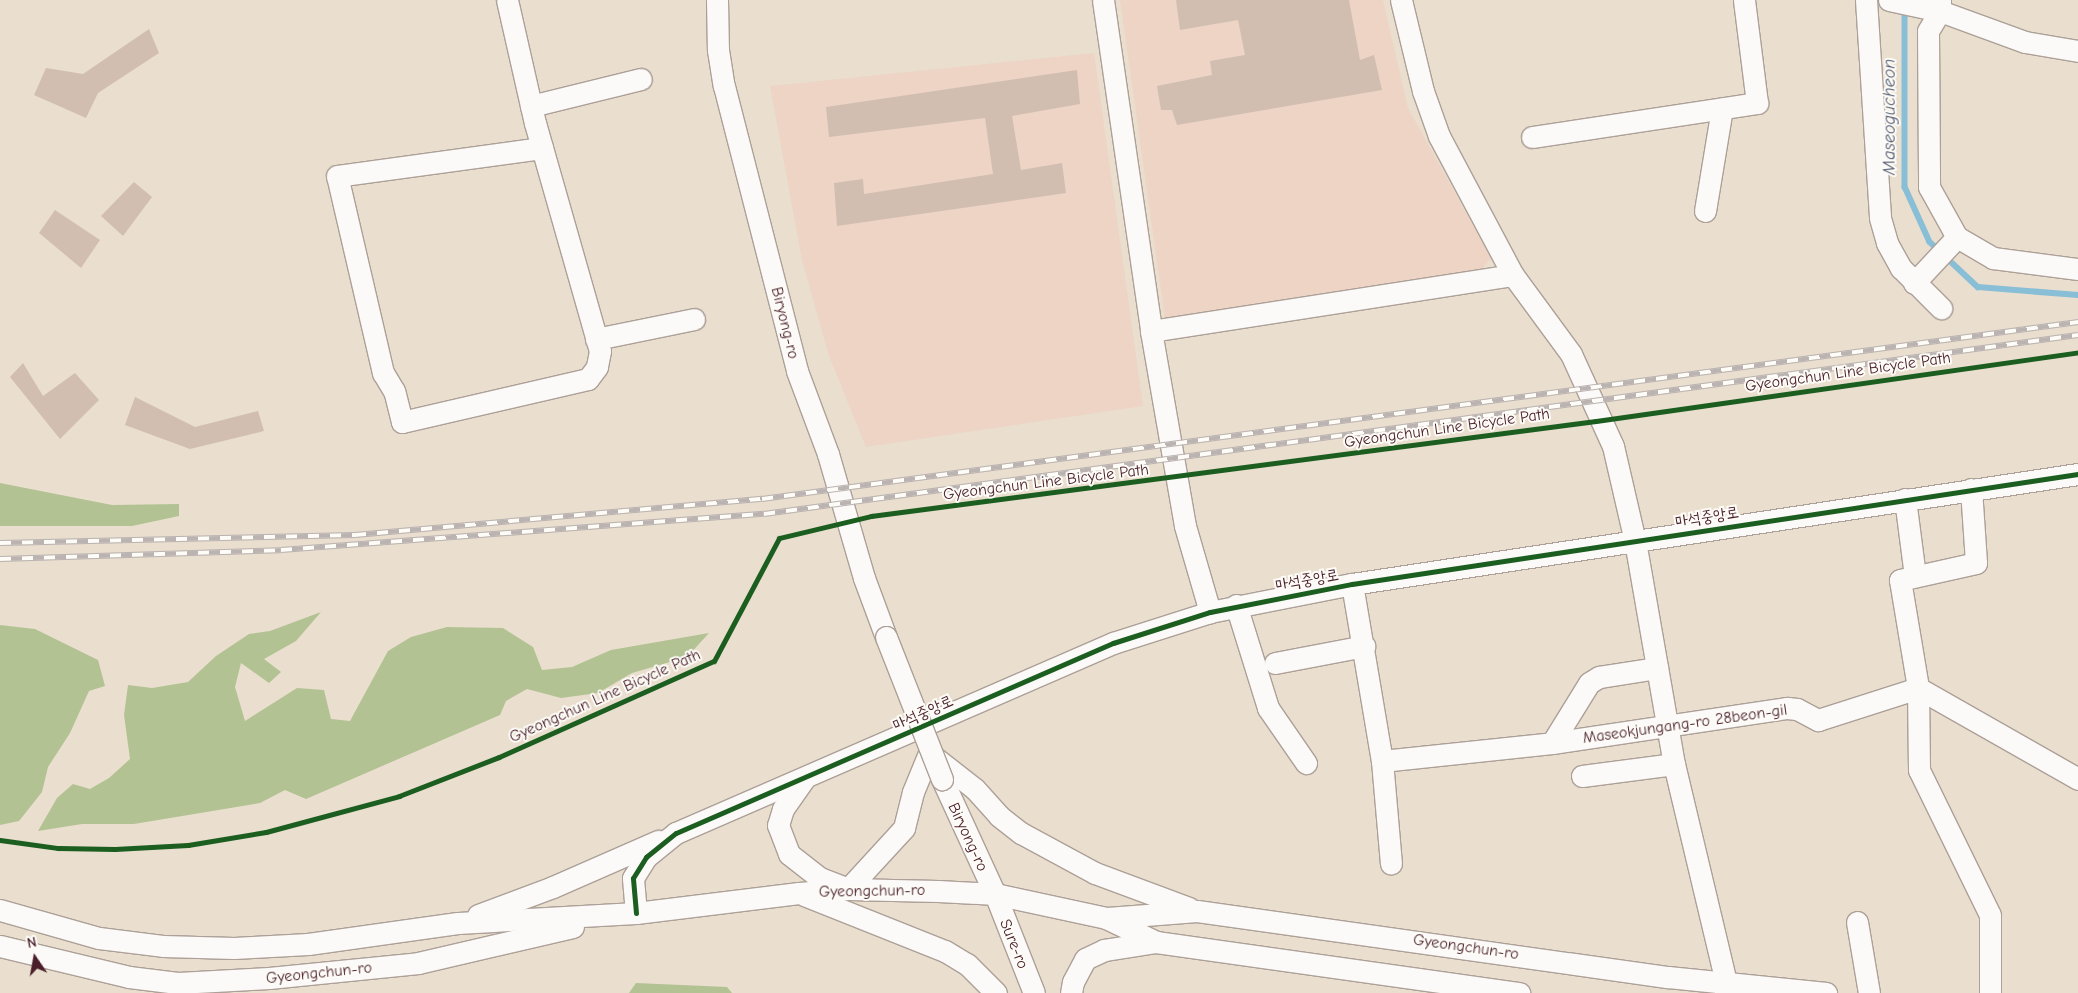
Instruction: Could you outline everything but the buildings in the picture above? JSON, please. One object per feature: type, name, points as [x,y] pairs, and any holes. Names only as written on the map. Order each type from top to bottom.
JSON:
[{"type":"street","points":[[507,0],[542,148],[600,351],[598,360],[593,375],[588,379],[402,422],[394,392],[383,373],[338,176],[542,148]]},
{"type":"street","name":"Biryong-ro","points":[[717,0],[718,50],[724,86],[792,353],[828,454],[864,578],[929,752],[995,894]]},
{"type":"street","points":[[1103,0],[1151,331],[1185,526],[1210,612]]},
{"type":"street","points":[[1401,0],[1421,82],[1439,136],[1513,275],[1571,354],[1613,446],[1635,541],[1674,764],[1725,988]]},
{"type":"street","points":[[1532,137],[1757,103],[1744,0]]},
{"type":"street","points":[[1866,0],[1880,218],[1887,243],[1901,268],[1919,276],[1941,308]]},
{"type":"street","points":[[1889,0],[1936,8],[2025,42],[2078,51]]},
{"type":"street","points":[[1936,8],[1928,31],[1929,187],[1953,240],[1993,258],[2078,269]]},
{"type":"street","points":[[531,106],[640,78]]},
{"type":"street","points":[[1705,212],[1722,108]]},
{"type":"street","points":[[1919,276],[1953,240]]},
{"type":"street","points":[[1151,331],[1513,275]]},
{"type":"street","points":[[596,339],[694,319]]},
{"type":"street","name":"마석중앙로","points":[[636,914],[634,878],[646,857],[676,833],[804,779],[1113,643],[1210,612],[1236,605],[1352,584],[1971,489],[2078,475]]},
{"type":"street","points":[[1971,489],[1976,563],[1900,580],[1918,688],[1919,770],[1990,915],[1990,993]]},
{"type":"street","points":[[1905,500],[1915,576]]},
{"type":"street","points":[[1352,584],[1382,761],[1390,864]]},
{"type":"street","points":[[1236,605],[1268,708],[1306,763]]},
{"type":"street","points":[[1275,663],[1364,646]]},
{"type":"street","points":[[1552,743],[1589,682],[1599,677],[1657,668]]},
{"type":"street","points":[[1918,688],[2078,779]]},
{"type":"street","name":"Maseokjungang-ro 28beon-gil","points":[[1382,761],[1552,743],[1787,708],[1798,709],[1818,720],[1918,688]]},
{"type":"street","points":[[804,779],[783,809],[778,825],[789,854],[820,878],[848,889],[904,828],[913,792],[929,752],[975,789],[999,816],[1052,852],[1094,873],[1196,911]]},
{"type":"street","points":[[1582,776],[1674,764]]},
{"type":"street","points":[[458,922],[553,888],[676,833]]},
{"type":"street","name":"Gyeongchun-ro","points":[[0,910],[98,938],[172,947],[234,948],[308,944],[458,922],[636,914],[799,893],[848,889],[995,894],[1106,918],[1156,942],[1519,993]]},
{"type":"street","points":[[799,893],[945,951],[967,964],[996,993]]},
{"type":"street","name":"Sure-ro","points":[[995,894],[1034,993]]},
{"type":"street","name":"Gyeongchun-ro","points":[[1106,918],[1196,911],[1725,988],[1826,993]]},
{"type":"street","name":"Gyeongchun-ro","points":[[0,946],[125,985],[178,983],[269,978],[418,963],[636,914]]},
{"type":"street","points":[[1857,922],[1869,993]]},
{"type":"street","points":[[1071,993],[1073,982],[1085,958],[1104,950],[1156,942]]},
{"type":"shaded area","points":[[1120,0],[1383,0],[1408,108],[1491,258],[1480,271],[1165,318]]},
{"type":"shaded area","points":[[1094,53],[1143,406],[866,447],[829,356],[802,260],[770,86]]},
{"type":"green space","points":[[0,483],[112,505],[179,504],[179,516],[132,526],[0,526]]},
{"type":"green space","points":[[321,612],[296,641],[264,659],[281,672],[269,683],[241,663],[235,687],[245,721],[297,688],[324,690],[331,719],[350,721],[388,651],[411,637],[447,627],[503,628],[533,647],[542,670],[572,667],[611,650],[709,633],[687,657],[632,673],[598,693],[561,698],[527,689],[506,701],[500,715],[306,799],[285,790],[260,803],[134,824],[82,824],[38,831],[57,798],[73,784],[90,789],[109,778],[130,759],[124,715],[128,685],[152,688],[188,682],[216,656],[249,634],[270,631]]},
{"type":"green space","points":[[0,625],[35,629],[98,660],[105,686],[89,691],[70,733],[48,767],[42,792],[19,821],[0,825]]},
{"type":"green space","points":[[636,983],[727,987],[732,993],[629,993]]},
{"type":"waterway","name":"Maseogucheon","points":[[1905,7],[1905,187],[1930,242],[1978,287],[2078,295]]},
{"type":"railway","points":[[0,543],[355,535],[762,499],[2078,322]]},
{"type":"railway","points":[[0,559],[281,550],[764,514],[2078,335]]},
{"type":"cycle path","name":"Gyeongchun Line Bicycle Path","points":[[0,840],[58,848],[115,849],[188,845],[266,832],[399,796],[499,757],[714,661],[779,538],[871,516],[1596,421],[2078,352]]},
{"type":"cycle path","points":[[636,913],[633,878],[646,857],[676,833],[1113,643],[1210,612],[1352,584],[2078,474]]}]
